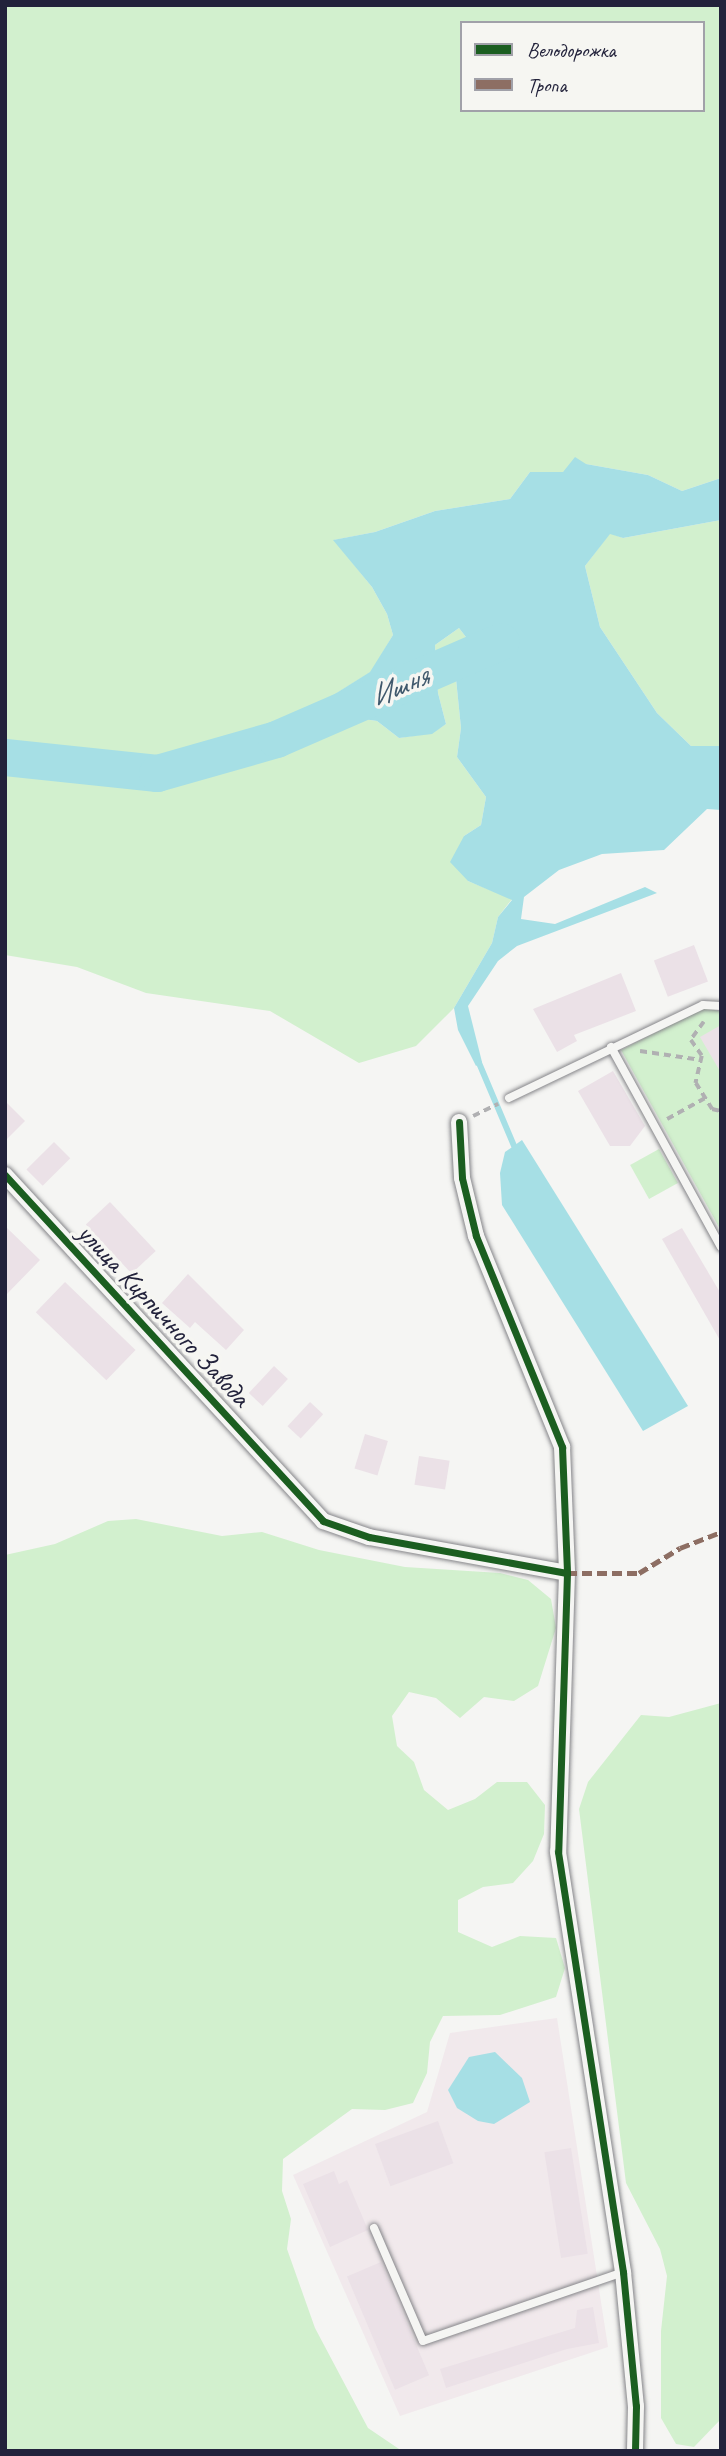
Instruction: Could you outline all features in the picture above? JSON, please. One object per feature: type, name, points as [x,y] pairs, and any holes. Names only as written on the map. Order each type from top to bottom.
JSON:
[{"type":"street","points":[[459,1122],[464,1189],[476,1236],[562,1447],[567,1573],[558,1852],[622,2272],[636,2406],[635,2451]]},
{"type":"street","name":"улица Кирпичного Завода","points":[[5,1175],[292,1484],[323,1521],[369,1537],[567,1573]]},
{"type":"lane","points":[[509,1098],[703,1005],[721,1006]]},
{"type":"lane","points":[[611,1047],[721,1247]]},
{"type":"lane","points":[[374,2228],[423,2341],[622,2272]]},
{"type":"path","points":[[707,1021],[697,1026],[691,1040],[701,1060],[696,1083],[712,1109],[721,1111]]},
{"type":"path","points":[[611,1047],[701,1060]]},
{"type":"path","points":[[654,1126],[705,1098]]},
{"type":"shaded area","points":[[557,2018],[608,2347],[400,2416],[293,2175],[427,2112],[450,2033]]},
{"type":"green space","points":[[5,5],[721,5],[721,478],[682,491],[648,475],[586,464],[563,472],[530,472],[510,499],[435,511],[375,532],[334,540],[372,587],[387,614],[393,635],[371,672],[314,707],[288,716],[296,736],[311,718],[337,715],[377,721],[399,738],[432,733],[446,724],[438,693],[435,645],[459,628],[469,641],[455,669],[461,728],[457,757],[486,797],[481,825],[464,836],[468,881],[512,899],[498,917],[492,943],[454,1008],[416,1046],[359,1063],[270,1011],[146,993],[77,967],[5,955]]},
{"type":"green space","points":[[721,520],[721,746],[691,746],[657,713],[600,627],[585,566],[610,533],[623,538]]},
{"type":"green space","points":[[706,1007],[721,1012],[721,1231],[621,1050]]},
{"type":"green space","points":[[659,1149],[678,1183],[649,1199],[630,1165]]},
{"type":"green space","points":[[136,1519],[222,1536],[262,1532],[319,1550],[405,1567],[500,1573],[528,1580],[551,1599],[556,1628],[538,1686],[514,1701],[484,1697],[460,1718],[436,1698],[409,1692],[392,1716],[397,1746],[414,1762],[424,1790],[448,1810],[475,1799],[497,1782],[527,1782],[545,1805],[544,1834],[533,1861],[513,1883],[483,1887],[458,1900],[458,1932],[492,1947],[520,1936],[556,1938],[565,1968],[556,1997],[500,2015],[443,2016],[430,2042],[427,2073],[413,2103],[385,2110],[352,2109],[283,2159],[282,2191],[291,2219],[287,2249],[315,2328],[368,2428],[402,2451],[5,2451],[5,1555],[55,1544],[108,1521]]},
{"type":"green space","points":[[721,1703],[721,2419],[694,2447],[676,2444],[661,2418],[661,2331],[667,2276],[660,2249],[626,2183],[579,1809],[588,1782],[641,1715],[669,1717]]},
{"type":"water","points":[[575,457],[586,464],[648,475],[682,491],[721,478],[721,520],[623,538],[610,534],[585,566],[600,627],[657,713],[691,746],[721,746],[721,810],[707,809],[664,850],[602,854],[559,870],[524,897],[521,919],[555,924],[645,887],[657,893],[517,946],[498,961],[468,1006],[482,1062],[476,1066],[458,1030],[454,1008],[492,943],[498,917],[512,900],[468,881],[450,862],[464,836],[481,825],[486,797],[457,757],[461,728],[455,669],[458,649],[469,641],[459,628],[435,645],[438,693],[446,724],[432,734],[399,738],[377,721],[337,715],[311,718],[296,736],[276,739],[288,716],[314,707],[370,672],[393,635],[387,614],[372,587],[333,540],[375,532],[435,511],[510,499],[530,472],[563,472]]},
{"type":"water","points":[[522,1140],[688,1406],[643,1431],[502,1205],[500,1173],[505,1152]]},
{"type":"water","points":[[495,2052],[522,2078],[530,2102],[494,2124],[478,2121],[457,2108],[448,2090],[469,2057]]},
{"type":"building","points":[[694,945],[708,981],[668,997],[654,960]]},
{"type":"building","points":[[621,973],[636,1011],[574,1035],[577,1041],[557,1052],[533,1009]]},
{"type":"building","points":[[721,1025],[721,1073],[700,1037]]},
{"type":"building","points":[[613,1071],[645,1126],[630,1146],[610,1146],[578,1091]]},
{"type":"building","points":[[5,1101],[25,1121],[5,1141]]},
{"type":"building","points":[[54,1142],[70,1158],[43,1186],[26,1170]]},
{"type":"building","points":[[110,1202],[156,1251],[132,1274],[86,1225]]},
{"type":"building","points":[[5,1226],[40,1260],[5,1296]]},
{"type":"building","points":[[682,1228],[721,1294],[721,1342],[662,1239]]},
{"type":"building","points":[[188,1274],[244,1330],[226,1350],[195,1322],[190,1328],[162,1303]]},
{"type":"building","points":[[65,1282],[135,1350],[106,1380],[36,1312]]},
{"type":"building","points":[[274,1366],[288,1379],[263,1406],[249,1393]]},
{"type":"building","points":[[310,1402],[323,1414],[301,1438],[287,1426]]},
{"type":"building","points":[[365,1434],[388,1441],[377,1475],[354,1468]]},
{"type":"building","points":[[419,1456],[450,1461],[445,1489],[414,1485]]},
{"type":"building","points":[[438,2121],[453,2163],[390,2186],[375,2144]]},
{"type":"building","points":[[571,2148],[588,2254],[561,2258],[544,2152]]},
{"type":"building","points":[[334,2171],[339,2184],[347,2180],[368,2230],[330,2247],[303,2184]]},
{"type":"building","points":[[381,2262],[429,2375],[395,2390],[347,2276]]},
{"type":"building","points":[[593,2307],[599,2343],[567,2349],[446,2388],[440,2369],[575,2328],[577,2310]]},
{"type":"waterway","name":"Ишня","points":[[5,757],[157,773],[276,739],[501,641]]},
{"type":"waterway","points":[[479,1063],[514,1146]]},
{"type":"marked path","points":[[567,1573],[639,1573],[680,1548],[721,1532]]},
{"type":"cycle path","points":[[459,1122],[462,1178],[476,1236],[562,1447],[567,1573],[558,1852],[623,2272],[636,2406],[635,2451]]},
{"type":"cycle path","points":[[5,1175],[323,1521],[369,1537],[567,1573]]}]
